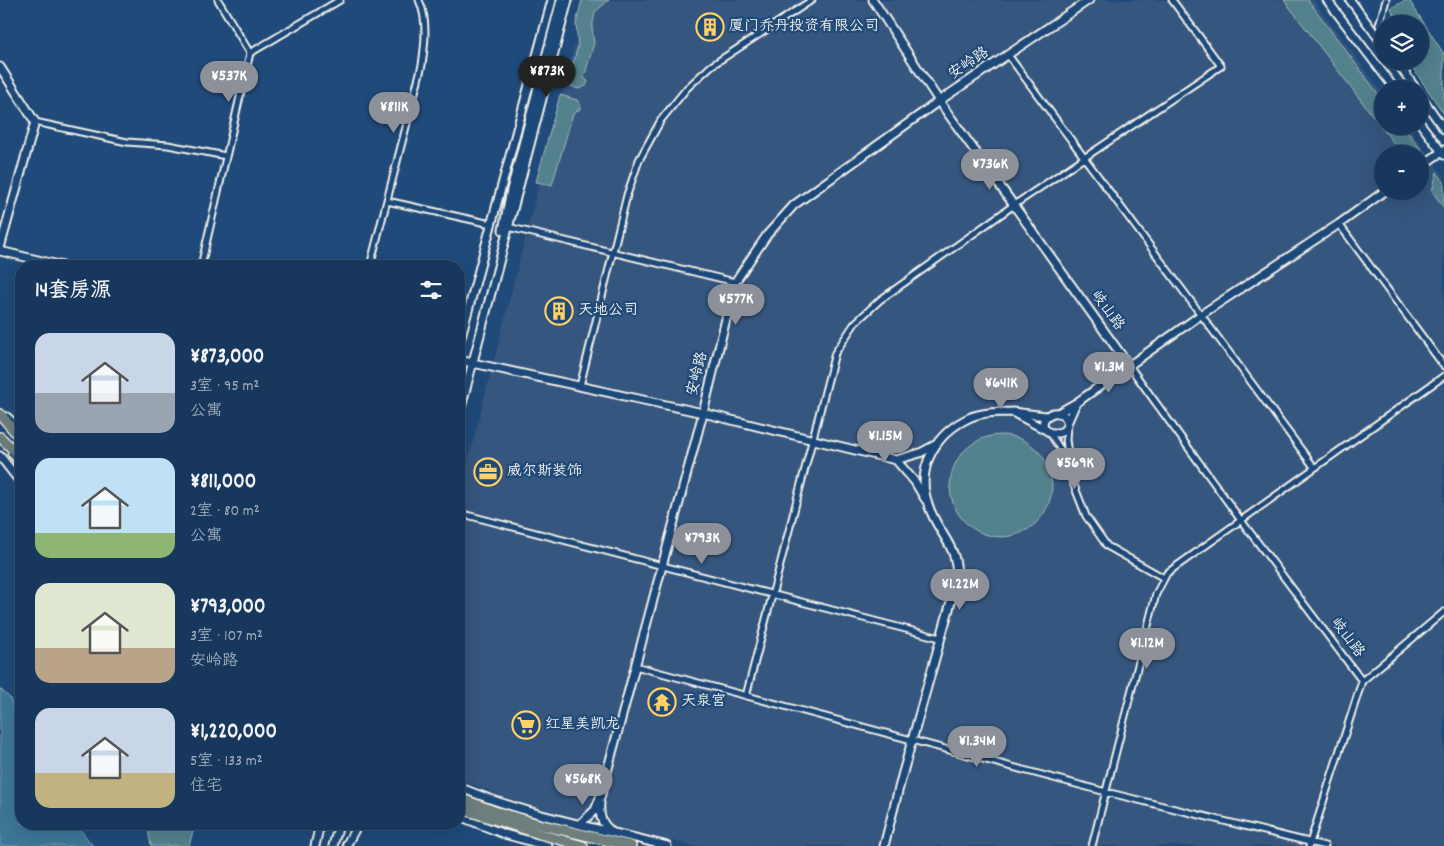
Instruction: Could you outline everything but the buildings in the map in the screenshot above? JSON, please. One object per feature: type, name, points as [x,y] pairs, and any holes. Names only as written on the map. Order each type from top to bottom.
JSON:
[{"type":"highway","points":[[0,412],[15,431]]},
{"type":"highway","points":[[0,423],[15,438]]},
{"type":"highway","points":[[0,438],[15,452]]},
{"type":"highway","points":[[465,800],[582,846]]},
{"type":"highway","points":[[465,810],[541,829],[631,846]]},
{"type":"main road","points":[[465,322],[552,0]]},
{"type":"main road","points":[[494,279],[511,190],[561,0]]},
{"type":"main road","points":[[465,391],[568,0]]},
{"type":"main road","name":"岐山路","points":[[873,0],[939,101],[1130,367]]},
{"type":"main road","name":"安岭路","points":[[600,798],[703,413],[735,282],[766,235],[794,205],[939,101],[1089,0]]},
{"type":"main road","points":[[1327,0],[1388,80]]},
{"type":"main road","points":[[1350,0],[1374,32]]},
{"type":"main road","points":[[0,67],[35,122],[0,249],[41,260]]},
{"type":"main road","points":[[1429,108],[1444,129]]},
{"type":"main road","points":[[1429,134],[1443,152],[1429,161]]},
{"type":"main road","points":[[465,361],[703,413],[896,460],[920,453],[935,445],[952,429],[972,417],[987,413],[1012,412],[1046,416],[1076,403],[1130,367],[1202,314],[1374,199]]},
{"type":"main road","points":[[1012,412],[1048,431],[1056,433],[1068,424],[1076,403]]},
{"type":"main road","points":[[0,412],[15,425]]},
{"type":"main road","points":[[1058,412],[1066,417],[1068,424]]},
{"type":"main road","points":[[1046,416],[1043,422],[1048,431]]},
{"type":"main road","points":[[0,438],[15,457]]},
{"type":"main road","points":[[927,503],[925,488],[926,466],[935,445]]},
{"type":"main road","points":[[0,456],[15,475]]},
{"type":"main road","points":[[884,846],[956,584],[957,562],[915,482],[896,460]]},
{"type":"main road","points":[[465,790],[523,810],[667,846]]},
{"type":"main road","points":[[580,824],[595,810],[600,798]]},
{"type":"main road","points":[[600,798],[600,814],[604,826],[612,832]]},
{"type":"main road","points":[[465,818],[504,834],[548,846]]},
{"type":"main road","points":[[315,846],[319,830]]},
{"type":"main road","points":[[333,846],[337,830]]},
{"type":"main road","points":[[346,845],[350,830]]},
{"type":"main road","points":[[346,845],[355,830]]},
{"type":"street","points":[[202,260],[250,53],[218,0]]},
{"type":"street","points":[[250,53],[340,0]]},
{"type":"street","points":[[371,260],[422,65],[425,39],[423,9],[419,0]]},
{"type":"street","points":[[580,386],[627,195],[639,160],[661,120],[687,88],[710,66],[812,0]]},
{"type":"street","points":[[746,696],[835,353],[854,324],[880,300],[1014,205],[1221,66],[1172,0]]},
{"type":"street","points":[[1382,15],[1386,0]]},
{"type":"street","points":[[1008,55],[1314,467]]},
{"type":"street","points":[[35,122],[127,142],[168,145],[226,156]]},
{"type":"street","points":[[386,201],[491,224]]},
{"type":"street","points":[[1339,224],[1444,366]]},
{"type":"street","points":[[508,227],[735,282]]},
{"type":"street","name":"岐山路","points":[[1130,367],[1240,520],[1362,681]]},
{"type":"street","points":[[1092,846],[1156,594],[1166,573],[1444,376]]},
{"type":"street","points":[[1068,424],[1066,440],[1072,480]]},
{"type":"street","points":[[1048,431],[1064,455],[1086,516],[1107,546],[1164,578]]},
{"type":"street","points":[[465,515],[940,638]]},
{"type":"street","points":[[1309,844],[1362,681],[1444,612]]},
{"type":"street","points":[[635,666],[1106,792],[1309,844],[1325,846]]},
{"type":"shaded area","points":[[586,0],[1313,0],[1374,82],[1374,135],[1414,135],[1421,145],[1374,145],[1374,200],[1429,200],[1429,156],[1444,176],[1444,846],[693,846],[521,804],[465,781],[465,474]]},
{"type":"shaded area","points":[[0,689],[10,698],[15,716],[15,830],[81,830],[93,846],[0,846]]},
{"type":"green space","points":[[582,0],[609,0],[595,12],[592,28],[594,43],[584,78],[588,81],[586,86],[578,89],[567,84],[578,46],[576,23]]},
{"type":"green space","points":[[1284,0],[1308,0],[1374,88],[1374,117]]},
{"type":"green space","points":[[1409,0],[1419,15],[1394,15],[1391,8]]},
{"type":"green space","points":[[1429,31],[1444,54],[1444,114],[1429,92],[1429,80],[1421,80],[1414,70],[1429,70]]},
{"type":"green space","points":[[560,95],[577,100],[580,104],[580,109],[573,114],[552,185],[536,182]]},
{"type":"green space","points":[[1387,135],[1410,135],[1418,145],[1395,145]]},
{"type":"green space","points":[[1437,172],[1444,182],[1444,208],[1432,191]]},
{"type":"green space","points":[[1001,435],[1011,436],[1030,443],[1044,457],[1051,476],[1051,496],[1044,515],[1030,529],[1011,536],[1001,537],[991,536],[972,529],[958,515],[951,496],[950,486],[951,476],[958,457],[972,443],[991,436]]},
{"type":"green space","points":[[148,830],[193,830],[189,846],[151,846]]},
{"type":"place","name":"厦门乔丹投资有限公司","points":[[710,27]]},
{"type":"place","name":"天地公司","points":[[559,311]]},
{"type":"place","name":"威尔斯装饰","points":[[488,472]]},
{"type":"place","name":"天泉宫","points":[[662,702]]},
{"type":"place","name":"红星美凯龙","points":[[526,725]]}]
